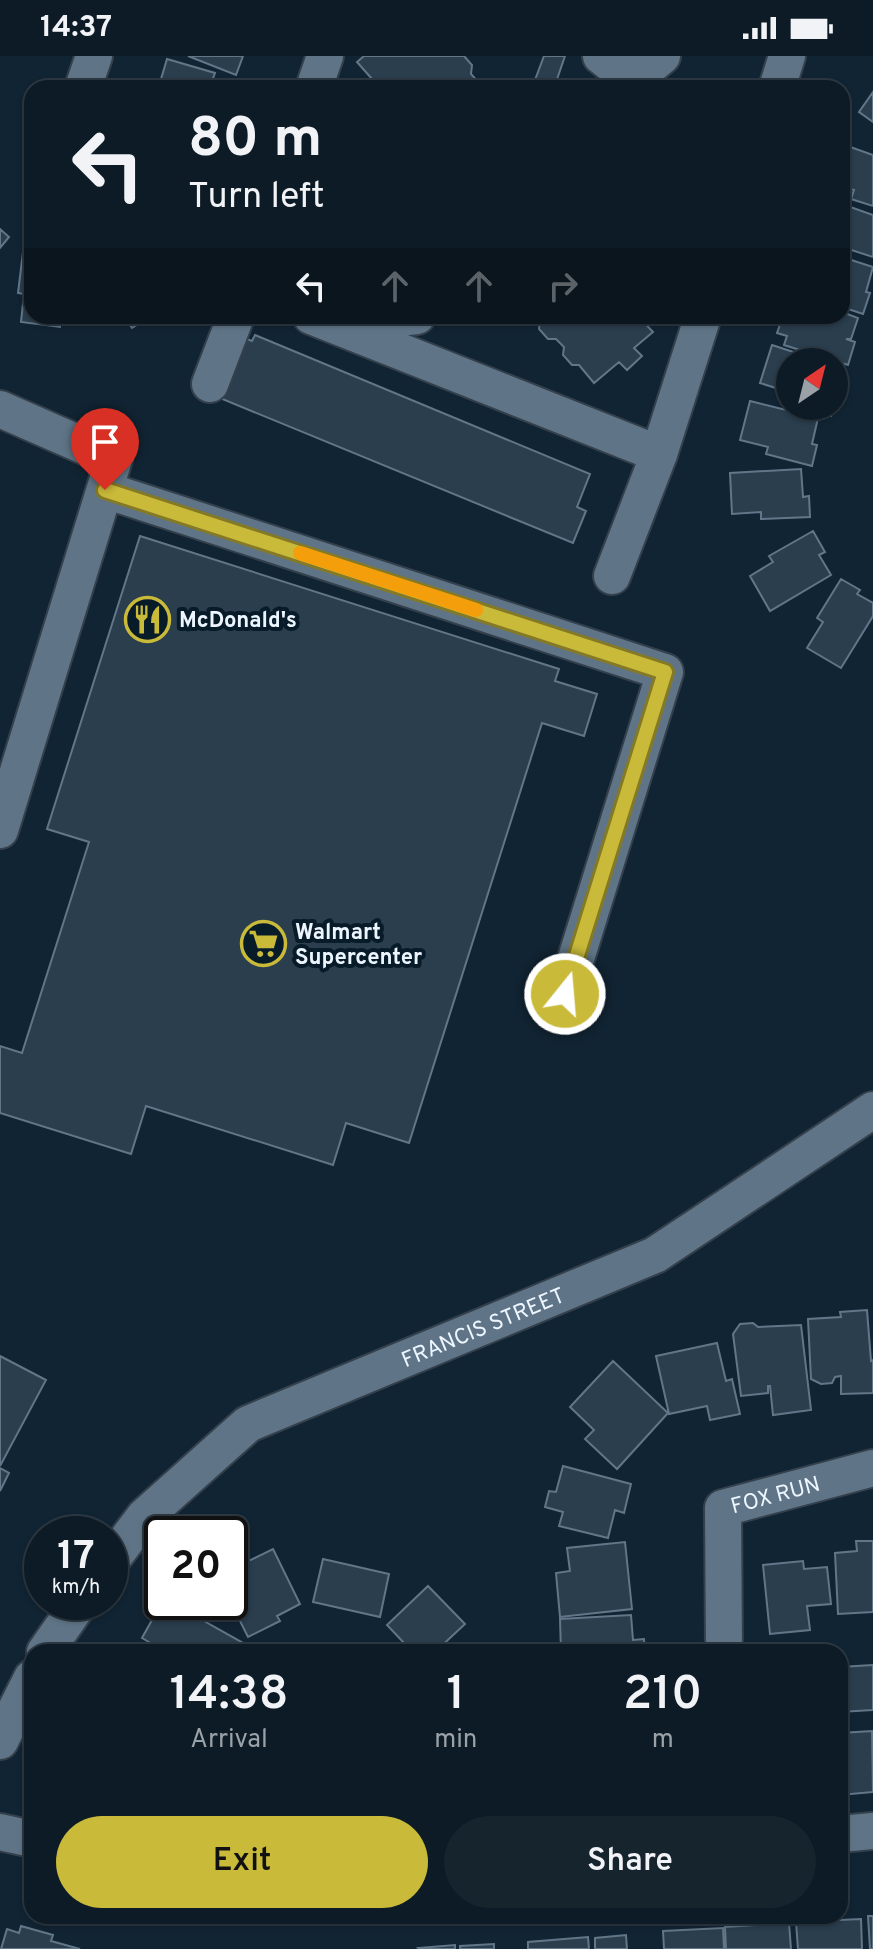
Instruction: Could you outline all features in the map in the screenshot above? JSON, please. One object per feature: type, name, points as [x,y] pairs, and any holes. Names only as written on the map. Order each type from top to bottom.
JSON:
[{"type":"street","points":[[86,80],[94,56]]},
{"type":"street","points":[[317,80],[325,56]]},
{"type":"street","points":[[601,56],[621,72],[649,67],[662,56]]},
{"type":"street","points":[[780,80],[787,56]]},
{"type":"street","points":[[210,384],[233,324]]},
{"type":"street","points":[[334,324],[659,454]]},
{"type":"street","points":[[612,576],[659,454],[700,324]]},
{"type":"street","points":[[0,409],[114,459],[0,830]]},
{"type":"street","points":[[105,490],[665,672],[565,994]]},
{"type":"street","name":"FRANCIS STREET","points":[[128,1538],[144,1517],[248,1424],[655,1255],[873,1110]]},
{"type":"street","name":"FOX RUN","points":[[724,1644],[723,1508],[873,1468]]},
{"type":"street","points":[[51,1644],[67,1620]]},
{"type":"street","points":[[0,1741],[24,1694]]},
{"type":"street","points":[[848,1833],[873,1831]]},
{"type":"street","points":[[0,1832],[24,1837]]},
{"type":"building","points":[[188,56],[243,56],[236,75]]},
{"type":"building","points":[[364,56],[464,56],[472,65],[471,74],[476,80],[372,80],[357,62]]},
{"type":"building","points":[[544,56],[565,56],[557,80],[535,80]]},
{"type":"building","points":[[167,59],[215,73],[212,80],[161,79]]},
{"type":"building","points":[[873,92],[873,122],[859,112]]},
{"type":"building","points":[[850,147],[873,155],[873,206],[851,199],[854,190],[850,189]]},
{"type":"building","points":[[850,207],[873,215],[873,257],[850,250]]},
{"type":"building","points":[[0,229],[9,237],[0,248]]},
{"type":"building","points":[[24,244],[24,294],[18,293]]},
{"type":"building","points":[[850,260],[873,267],[866,292],[870,293],[863,314],[850,310]]},
{"type":"building","points":[[24,294],[24,322],[21,322]]},
{"type":"building","points":[[850,315],[858,318],[851,339],[846,339],[855,342],[848,365],[848,348],[794,348],[784,345],[787,336],[777,333],[780,324],[850,324]]},
{"type":"building","points":[[540,324],[646,324],[653,332],[634,348],[642,356],[627,370],[619,362],[594,383],[579,365],[572,365],[563,355],[564,347],[556,339],[548,339],[539,329]]},
{"type":"building","points":[[255,335],[590,474],[577,507],[586,511],[573,543],[215,396],[239,336],[252,341]]},
{"type":"building","points":[[772,345],[781,348],[776,348],[776,388],[760,383]]},
{"type":"building","points":[[750,401],[776,408],[776,420],[818,420],[812,444],[817,445],[812,466],[766,454],[768,447],[740,440]]},
{"type":"building","points":[[801,469],[803,497],[809,496],[810,517],[761,519],[761,512],[732,514],[730,473]]},
{"type":"building","points":[[813,531],[825,552],[819,555],[831,575],[770,611],[750,576],[773,562],[769,556]]},
{"type":"building","name":"Walmart Supercenter","points":[[140,536],[559,669],[555,681],[597,694],[584,736],[542,723],[409,1143],[346,1123],[333,1165],[146,1106],[131,1154],[0,1113],[0,1046],[22,1053],[89,842],[47,829]]},
{"type":"building","points":[[841,579],[860,590],[857,594],[873,603],[873,616],[841,668],[807,648],[823,622],[817,618]]},
{"type":"building","points":[[867,1310],[873,1393],[841,1394],[841,1376],[835,1377],[832,1383],[821,1384],[811,1379],[808,1319],[841,1317],[840,1312]]},
{"type":"building","points":[[753,1323],[758,1327],[801,1325],[811,1410],[773,1415],[770,1386],[768,1393],[741,1396],[733,1334],[740,1324]]},
{"type":"building","points":[[717,1343],[726,1381],[732,1379],[740,1414],[710,1420],[707,1406],[669,1414],[656,1356]]},
{"type":"building","points":[[0,1356],[46,1380],[0,1466]]},
{"type":"building","points":[[613,1361],[668,1413],[617,1469],[585,1439],[594,1430],[570,1407]]},
{"type":"building","points":[[563,1466],[631,1484],[624,1513],[615,1510],[608,1538],[559,1526],[563,1512],[545,1507],[549,1491],[556,1492]]},
{"type":"building","points":[[0,1468],[9,1473],[0,1491]]},
{"type":"building","points":[[856,1541],[873,1541],[873,1612],[838,1614],[835,1553],[857,1551]]},
{"type":"building","points":[[625,1542],[632,1609],[560,1617],[556,1573],[570,1571],[567,1548]]},
{"type":"building","points":[[273,1549],[300,1604],[277,1616],[280,1621],[248,1637],[240,1620],[248,1620],[248,1561]]},
{"type":"building","points":[[323,1559],[389,1574],[380,1617],[313,1602]]},
{"type":"building","points":[[803,1561],[804,1569],[827,1567],[831,1604],[807,1606],[810,1630],[770,1634],[763,1565]]},
{"type":"building","points":[[428,1586],[465,1624],[444,1644],[405,1644],[387,1625]]},
{"type":"building","points":[[631,1615],[633,1640],[644,1639],[644,1644],[561,1644],[560,1619]]},
{"type":"building","points":[[152,1620],[202,1620],[243,1643],[242,1644],[152,1644],[142,1638]]},
{"type":"building","points":[[873,1665],[873,1710],[848,1712],[848,1667]]},
{"type":"building","points":[[872,1731],[873,1792],[848,1794],[848,1732]]},
{"type":"building","points":[[868,1916],[873,1916],[873,1949],[870,1949]]},
{"type":"building","points":[[861,1919],[862,1949],[798,1949],[796,1924],[848,1924],[848,1920]]},
{"type":"building","points":[[789,1924],[791,1949],[726,1949],[725,1927]]},
{"type":"building","points":[[21,1926],[53,1935],[51,1941],[80,1949],[1,1949],[7,1929],[19,1933]]},
{"type":"building","points":[[723,1928],[724,1949],[664,1949],[663,1931]]},
{"type":"building","points":[[626,1935],[627,1949],[595,1949],[595,1938]]},
{"type":"building","points":[[588,1937],[589,1949],[528,1949],[528,1942]]},
{"type":"building","points":[[494,1944],[494,1949],[460,1949],[460,1946]]},
{"type":"building","points":[[455,1945],[455,1949],[418,1948]]},
{"type":"slow traffic","points":[[300,553],[476,610]]},
{"type":"place","name":"McDonald's","points":[[148,619]]},
{"type":"place","name":"Walmart Supercenter","points":[[264,944]]},
{"type":"route","points":[[105,490],[665,672],[565,994]]}]
